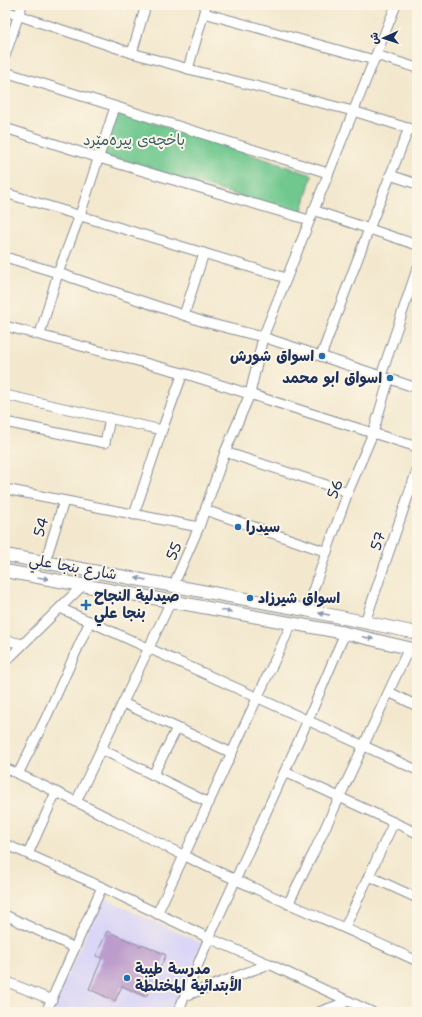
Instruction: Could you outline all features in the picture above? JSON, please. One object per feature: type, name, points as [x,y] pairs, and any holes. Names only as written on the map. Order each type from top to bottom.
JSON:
[{"type":"main road","name":"شارع بنجا علي","points":[[5,555],[306,610],[417,633]]},
{"type":"main road","name":"شارع بنجا علي","points":[[5,571],[345,633],[413,649]]},
{"type":"main road","points":[[207,608],[209,592]]},
{"type":"street","points":[[5,56],[22,5]]},
{"type":"street","points":[[132,53],[146,5]]},
{"type":"street","name":"55","points":[[174,586],[199,527],[225,452],[250,394],[263,336],[395,5]]},
{"type":"street","points":[[188,69],[205,9],[375,58],[417,68]]},
{"type":"street","points":[[5,11],[132,53],[188,69],[353,111],[413,130],[390,175],[368,229],[321,356]]},
{"type":"street","points":[[5,72],[328,173]]},
{"type":"street","points":[[40,334],[58,273],[100,158],[115,107]]},
{"type":"street","points":[[5,128],[309,220]]},
{"type":"street","points":[[390,175],[417,184]]},
{"type":"street","points":[[5,193],[286,278]]},
{"type":"street","points":[[313,210],[417,245]]},
{"type":"street","points":[[184,315],[204,253]]},
{"type":"street","points":[[5,257],[58,273],[204,322],[263,336],[417,388]]},
{"type":"street","name":"56","points":[[306,610],[348,492],[373,433],[385,377],[417,269]]},
{"type":"street","points":[[5,326],[40,334],[183,373],[417,447]]},
{"type":"street","points":[[134,514],[183,373]]},
{"type":"street","points":[[5,395],[162,430]]},
{"type":"street","points":[[5,422],[105,443],[110,418]]},
{"type":"street","points":[[225,452],[348,492]]},
{"type":"street","name":"57","points":[[365,622],[417,470]]},
{"type":"street","points":[[5,489],[199,527]]},
{"type":"street","name":"54","points":[[45,562],[64,501]]},
{"type":"street","points":[[205,510],[327,552]]},
{"type":"street","points":[[5,662],[83,585]]},
{"type":"street","points":[[76,802],[171,601]]},
{"type":"street","points":[[60,608],[417,770]]},
{"type":"street","points":[[18,774],[45,720],[90,621]]},
{"type":"street","points":[[157,914],[292,623]]},
{"type":"street","points":[[178,1012],[209,938],[285,772],[345,633]]},
{"type":"street","points":[[5,640],[23,644]]},
{"type":"street","points":[[288,904],[389,692],[413,649]]},
{"type":"street","points":[[389,692],[417,706]]},
{"type":"street","points":[[123,703],[232,753]]},
{"type":"street","points":[[153,775],[177,728]]},
{"type":"street","points":[[101,749],[209,803]]},
{"type":"street","points":[[5,768],[184,856],[417,961]]},
{"type":"street","points":[[285,772],[417,833]]},
{"type":"street","points":[[28,854],[56,792]]},
{"type":"street","points":[[345,928],[394,822]]},
{"type":"street","points":[[5,844],[372,1012]]},
{"type":"street","points":[[369,876],[417,898]]},
{"type":"street","points":[[46,1012],[102,888]]},
{"type":"street","points":[[5,915],[75,948]]},
{"type":"street","points":[[185,996],[269,964]]},
{"type":"street","points":[[5,981],[52,1000]]},
{"type":"street","points":[[319,1012],[349,1001]]},
{"type":"shaded area","name":"مدرسة طيبة الأبتدائية المختلطة","points":[[102,898],[203,944],[173,1012],[51,1012]]},
{"type":"green space","name":"باخچەی پیرەمێرد","points":[[117,110],[312,175],[301,214],[104,156]]},
{"type":"building","points":[[107,931],[166,955],[146,997],[122,986],[115,1001],[89,989],[102,958],[96,956]]},
{"type":"place","name":"اسواق شورش","points":[[322,356]]},
{"type":"place","name":"اسواق ابو محمد","points":[[390,378]]},
{"type":"place","name":"سيدرا","points":[[238,527]]},
{"type":"place","name":"اسواق شيرزاد","points":[[250,598]]},
{"type":"place","name":"صيدلية النجاح بنجا علي","points":[[86,605]]},
{"type":"place","name":"مدرسة طيبة الأبتدائية المختلطة","points":[[127,978]]}]
